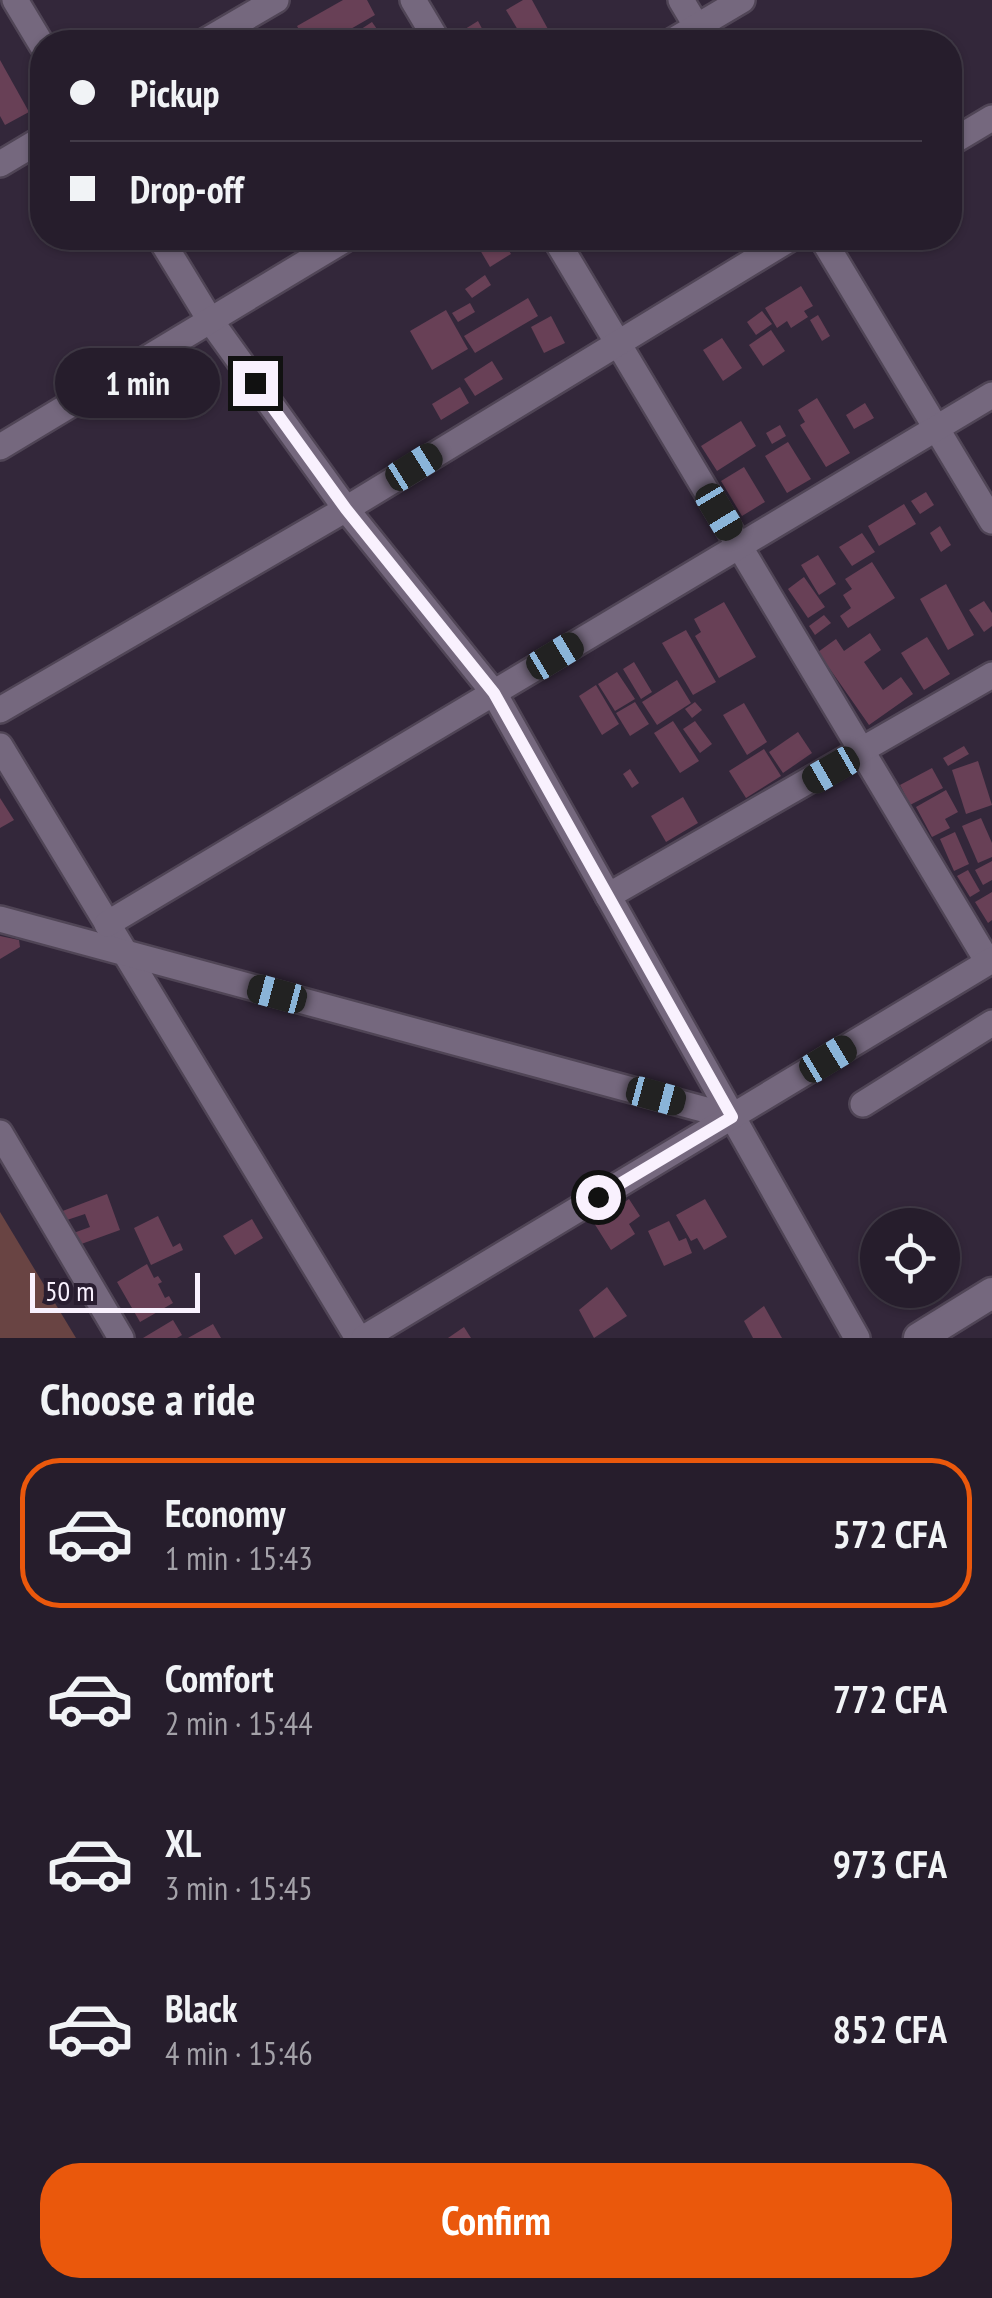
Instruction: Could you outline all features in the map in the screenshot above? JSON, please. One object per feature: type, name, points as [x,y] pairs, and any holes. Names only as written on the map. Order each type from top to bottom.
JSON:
[{"type":"street","points":[[15,0],[33,30]]},
{"type":"street","points":[[225,30],[276,0]]},
{"type":"street","points":[[413,0],[431,30]]},
{"type":"street","points":[[680,0],[698,30]]},
{"type":"street","points":[[707,30],[742,0]]},
{"type":"street","points":[[962,135],[992,118]]},
{"type":"street","points":[[0,164],[30,146]]},
{"type":"street","points":[[167,250],[210,320],[346,509],[494,693],[857,1338]]},
{"type":"street","points":[[0,447],[328,250]]},
{"type":"street","points":[[0,746],[361,1338],[990,961],[562,250]]},
{"type":"street","points":[[0,710],[346,509],[771,250]]},
{"type":"street","points":[[829,250],[992,522]]},
{"type":"street","points":[[108,924],[992,396]]},
{"type":"street","points":[[608,896],[992,675]]},
{"type":"street","points":[[0,919],[732,1117]]},
{"type":"street","points":[[864,1104],[992,1023]]},
{"type":"street","points":[[0,1134],[121,1338]]},
{"type":"street","points":[[919,1338],[992,1293]]},
{"type":"shaded area","points":[[0,1212],[76,1338],[0,1338]]},
{"type":"building","points":[[343,0],[367,0],[375,15],[349,30],[299,30],[297,26]]},
{"type":"building","points":[[523,0],[532,0],[548,30],[518,30],[506,10]]},
{"type":"building","points":[[478,21],[483,30],[463,30]]},
{"type":"building","points":[[372,22],[378,30],[360,30]]},
{"type":"building","points":[[0,60],[29,112],[5,125],[0,116]]},
{"type":"building","points":[[480,250],[509,250],[511,254],[490,267]]},
{"type":"building","points":[[485,275],[491,285],[472,298],[465,289]]},
{"type":"building","points":[[801,286],[813,306],[804,311],[808,317],[791,328],[787,321],[777,328],[765,308]]},
{"type":"building","points":[[528,298],[538,316],[475,353],[464,336]]},
{"type":"building","points":[[470,303],[475,312],[458,322],[452,313]]},
{"type":"building","points":[[446,310],[468,349],[432,370],[410,331]]},
{"type":"building","points":[[762,311],[772,324],[756,335],[747,322]]},
{"type":"building","points":[[818,315],[830,336],[822,341],[810,320]]},
{"type":"building","points":[[551,316],[565,343],[544,353],[531,327]]},
{"type":"building","points":[[771,330],[785,351],[763,366],[749,345]]},
{"type":"building","points":[[722,338],[742,368],[723,381],[703,350]]},
{"type":"building","points":[[492,361],[503,379],[475,396],[464,379]]},
{"type":"building","points":[[460,387],[469,403],[441,420],[432,404]]},
{"type":"building","points":[[817,398],[850,453],[826,467],[800,425],[805,422],[798,410]]},
{"type":"building","points":[[865,403],[874,418],[854,429],[846,415]]},
{"type":"building","points":[[741,421],[756,446],[717,471],[701,446]]},
{"type":"building","points":[[780,425],[786,436],[772,444],[766,433]]},
{"type":"building","points":[[788,442],[811,479],[787,493],[765,456]]},
{"type":"building","points":[[744,467],[765,502],[742,516],[721,481]]},
{"type":"building","points":[[926,492],[934,505],[920,514],[911,501]]},
{"type":"building","points":[[904,504],[916,524],[879,546],[868,526]]},
{"type":"building","points":[[940,526],[951,545],[941,552],[930,533]]},
{"type":"building","points":[[862,533],[875,552],[852,566],[839,547]]},
{"type":"building","points":[[818,555],[836,584],[819,595],[801,565]]},
{"type":"building","points":[[872,562],[895,598],[848,628],[840,616],[851,608],[843,595],[852,589],[845,579]]},
{"type":"building","points":[[804,577],[825,607],[808,618],[788,589]]},
{"type":"building","points":[[946,584],[974,635],[948,650],[920,599]]},
{"type":"building","points":[[984,601],[992,613],[992,626],[984,632],[969,610]]},
{"type":"building","points":[[724,602],[756,657],[719,678],[695,636],[701,632],[694,619]]},
{"type":"building","points":[[824,615],[831,623],[815,635],[809,626]]},
{"type":"building","points":[[686,630],[716,682],[693,695],[662,643]]},
{"type":"building","points":[[870,633],[881,650],[864,662],[883,690],[901,677],[913,694],[869,725],[818,652],[836,639],[844,651]]},
{"type":"building","points":[[927,637],[950,674],[924,690],[901,653]]},
{"type":"building","points":[[634,662],[652,692],[641,699],[623,669]]},
{"type":"building","points":[[617,672],[635,699],[615,711],[598,684]]},
{"type":"building","points":[[677,680],[691,703],[657,725],[642,702]]},
{"type":"building","points":[[596,685],[619,724],[602,735],[579,696]]},
{"type":"building","points":[[635,702],[649,724],[630,736],[616,713]]},
{"type":"building","points":[[695,702],[702,710],[692,718],[685,709]]},
{"type":"building","points":[[744,703],[767,742],[747,755],[723,715]]},
{"type":"building","points":[[673,721],[699,761],[680,773],[654,733]]},
{"type":"building","points":[[695,721],[712,744],[700,753],[683,729]]},
{"type":"building","points":[[798,732],[812,753],[783,773],[769,752]]},
{"type":"building","points":[[964,746],[969,754],[948,766],[943,758]]},
{"type":"building","points":[[764,749],[781,776],[746,798],[729,771]]},
{"type":"building","points":[[978,761],[992,805],[966,814],[952,770]]},
{"type":"building","points":[[932,768],[943,788],[910,805],[900,785]]},
{"type":"building","points":[[630,769],[639,783],[632,788],[623,774]]},
{"type":"building","points":[[946,790],[958,812],[945,819],[950,828],[932,837],[916,807]]},
{"type":"building","points":[[683,797],[698,823],[666,842],[651,816]]},
{"type":"building","points":[[0,798],[14,820],[0,828]]},
{"type":"building","points":[[981,818],[992,843],[992,857],[978,863],[962,826]]},
{"type":"building","points":[[955,832],[969,864],[954,871],[940,839]]},
{"type":"building","points":[[992,861],[992,880],[983,885],[975,870]]},
{"type":"building","points":[[968,870],[980,891],[970,897],[957,876]]},
{"type":"building","points":[[992,892],[992,920],[988,923],[975,902]]},
{"type":"building","points":[[0,936],[19,940],[20,947],[0,959]]},
{"type":"building","points":[[107,1194],[120,1230],[73,1247],[68,1235],[90,1227],[85,1214],[64,1221],[60,1212]]},
{"type":"building","points":[[629,1199],[640,1216],[629,1224],[635,1234],[611,1250],[594,1223]]},
{"type":"building","points":[[705,1199],[727,1237],[704,1250],[697,1238],[691,1241],[676,1215]]},
{"type":"building","points":[[158,1216],[173,1247],[180,1243],[183,1250],[151,1265],[134,1228]]},
{"type":"building","points":[[252,1219],[263,1238],[235,1255],[223,1236]]},
{"type":"building","points":[[669,1221],[679,1241],[686,1238],[692,1253],[664,1266],[648,1231]]},
{"type":"building","points":[[147,1264],[154,1278],[158,1276],[162,1282],[158,1284],[165,1298],[169,1296],[173,1303],[140,1322],[117,1282]]},
{"type":"building","points":[[607,1287],[627,1316],[594,1338],[579,1310]]},
{"type":"building","points":[[764,1306],[782,1338],[753,1338],[744,1321]]},
{"type":"building","points":[[173,1320],[182,1335],[177,1338],[143,1338]]},
{"type":"building","points":[[213,1324],[221,1338],[188,1338]]},
{"type":"building","points":[[464,1327],[471,1338],[448,1338]]},
{"type":"route","points":[[255,383],[346,509],[494,693],[732,1117],[598,1197]]}]
